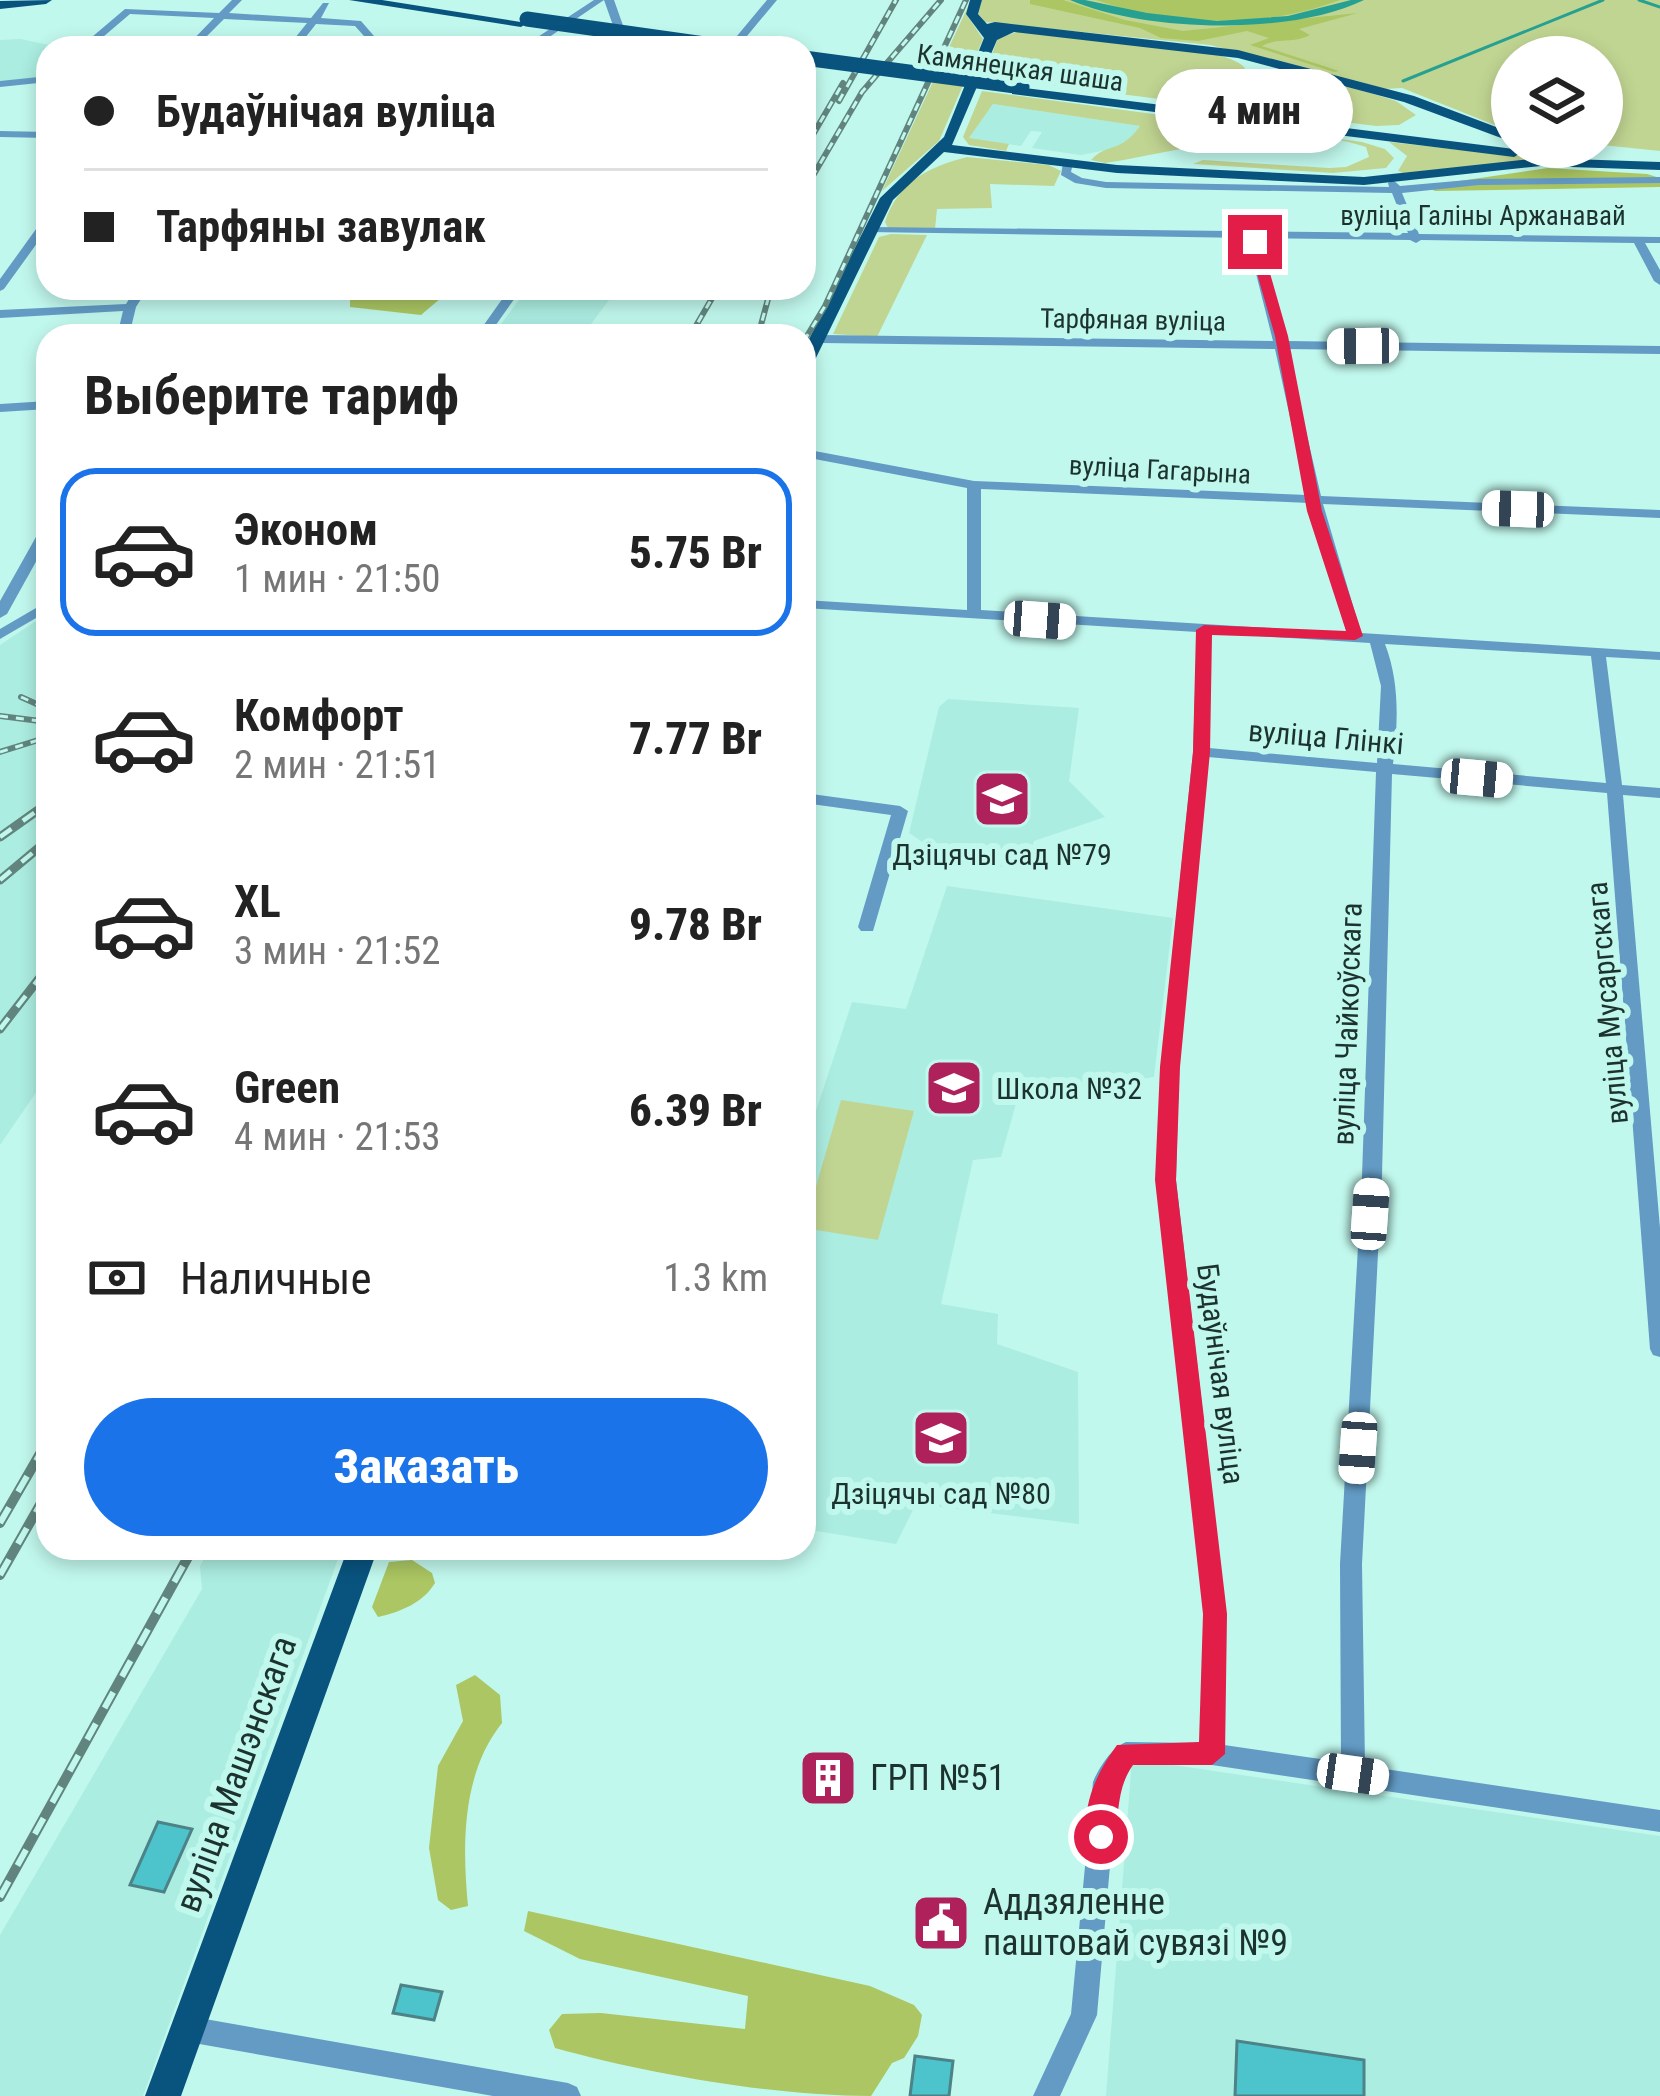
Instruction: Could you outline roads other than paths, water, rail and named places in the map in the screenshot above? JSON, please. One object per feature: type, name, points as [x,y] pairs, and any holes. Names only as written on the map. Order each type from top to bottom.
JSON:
[{"type":"main road","points":[[0,5],[46,0]]},
{"type":"main road","points":[[355,0],[640,36]]},
{"type":"main road","points":[[393,0],[622,36]]},
{"type":"main road","points":[[976,0],[972,14],[995,30],[1214,49],[1390,93],[1491,130]]},
{"type":"main road","points":[[954,148],[995,30]]},
{"type":"main road","name":"Камянецкая шаша","points":[[816,62],[1482,150],[1660,162]]},
{"type":"main road","points":[[1271,122],[1387,130],[1420,120],[1423,115],[1417,107],[1390,93]]},
{"type":"main road","points":[[1271,122],[1378,143],[1401,158],[1387,172],[1332,178]]},
{"type":"main road","name":"Камянецкая шаша","points":[[1271,122],[1660,162]]},
{"type":"main road","points":[[816,347],[891,193],[920,167],[954,148],[1068,164],[1394,185],[1541,162],[1660,162]]},
{"type":"main road","points":[[1623,155],[1641,157]]},
{"type":"main road","name":"вуліца Машэнскага","points":[[163,2096],[359,1560]]},
{"type":"street","points":[[202,36],[237,0]]},
{"type":"street","points":[[546,36],[604,0],[620,36]]},
{"type":"street","points":[[742,36],[772,0]]},
{"type":"street","points":[[301,36],[326,5]]},
{"type":"street","points":[[98,36],[128,11],[358,22],[369,36]]},
{"type":"street","points":[[0,84],[36,80]]},
{"type":"street","points":[[0,134],[36,135]]},
{"type":"street","points":[[1068,164],[1069,176],[1094,184],[1660,180]]},
{"type":"street","points":[[1394,185],[1416,240]]},
{"type":"street","name":"вуліца Галіны Аржанавай","points":[[873,230],[1660,240]]},
{"type":"street","points":[[0,287],[36,237]]},
{"type":"street","name":"вуліца Чайкоўскага","points":[[1253,238],[1284,347],[1312,502],[1366,637],[1388,670],[1390,732],[1384,770],[1372,1176],[1351,1564],[1353,1774]]},
{"type":"street","points":[[1638,240],[1660,281]]},
{"type":"street","points":[[126,324],[134,300]]},
{"type":"street","points":[[0,314],[130,307]]},
{"type":"street","name":"Тарфяная вуліца","points":[[821,339],[1660,350]]},
{"type":"street","points":[[0,408],[36,406]]},
{"type":"street","name":"вуліца Гагарына","points":[[816,455],[974,485],[1660,514]]},
{"type":"street","points":[[974,485],[974,615]]},
{"type":"street","points":[[0,614],[36,550]]},
{"type":"street","points":[[816,605],[1660,656]]},
{"type":"street","points":[[0,635],[36,612]]},
{"type":"street","name":"Будаўнічая вуліца","points":[[1204,630],[1202,752],[1170,1067],[1166,1180],[1215,1614],[1212,1754]]},
{"type":"street","name":"вуліца Мусаргскага","points":[[1598,652],[1657,1242],[1660,1349]]},
{"type":"street","name":"вуліца Глінкі","points":[[1202,752],[1660,793]]},
{"type":"street","points":[[816,800],[901,811],[867,927]]},
{"type":"street","points":[[1046,2096],[1084,2015],[1106,1782],[1126,1753],[1212,1754],[1660,1821]]},
{"type":"street","points":[[188,2030],[568,2096]]},
{"type":"waterway","points":[[1074,0],[1147,16],[1217,23],[1288,19],[1360,0]]},
{"type":"waterway","points":[[1403,81],[1603,0]]},
{"type":"waterway","points":[[1639,0],[1660,7]]},
{"type":"railway","points":[[839,101],[896,0]]},
{"type":"railway","points":[[816,171],[862,92],[941,0]]},
{"type":"railway","points":[[814,324],[966,0]]},
{"type":"railway","points":[[816,129],[843,83]]},
{"type":"railway","points":[[697,324],[711,300]]},
{"type":"railway","points":[[761,324],[768,300]]},
{"type":"railway","points":[[21,697],[36,704]]},
{"type":"railway","points":[[0,716],[36,720]]},
{"type":"railway","points":[[0,752],[36,741]]},
{"type":"railway","points":[[0,837],[36,812]]},
{"type":"railway","points":[[0,880],[36,850]]},
{"type":"railway","points":[[0,1029],[36,982]]},
{"type":"railway","points":[[0,1523],[36,1461]]},
{"type":"railway","points":[[0,1575],[36,1512]]},
{"type":"railway","points":[[0,1897],[186,1560]]},
{"type":"place","name":"Дзіцячы сад №79","points":[[1002,799]]},
{"type":"place","name":"Школа №32","points":[[954,1088]]},
{"type":"place","name":"Дзіцячы сад №80","points":[[941,1438]]},
{"type":"place","name":"ГРП №51","points":[[828,1778]]},
{"type":"place","name":"Аддзяленне паштовай сувязі №9","points":[[941,1923]]}]
